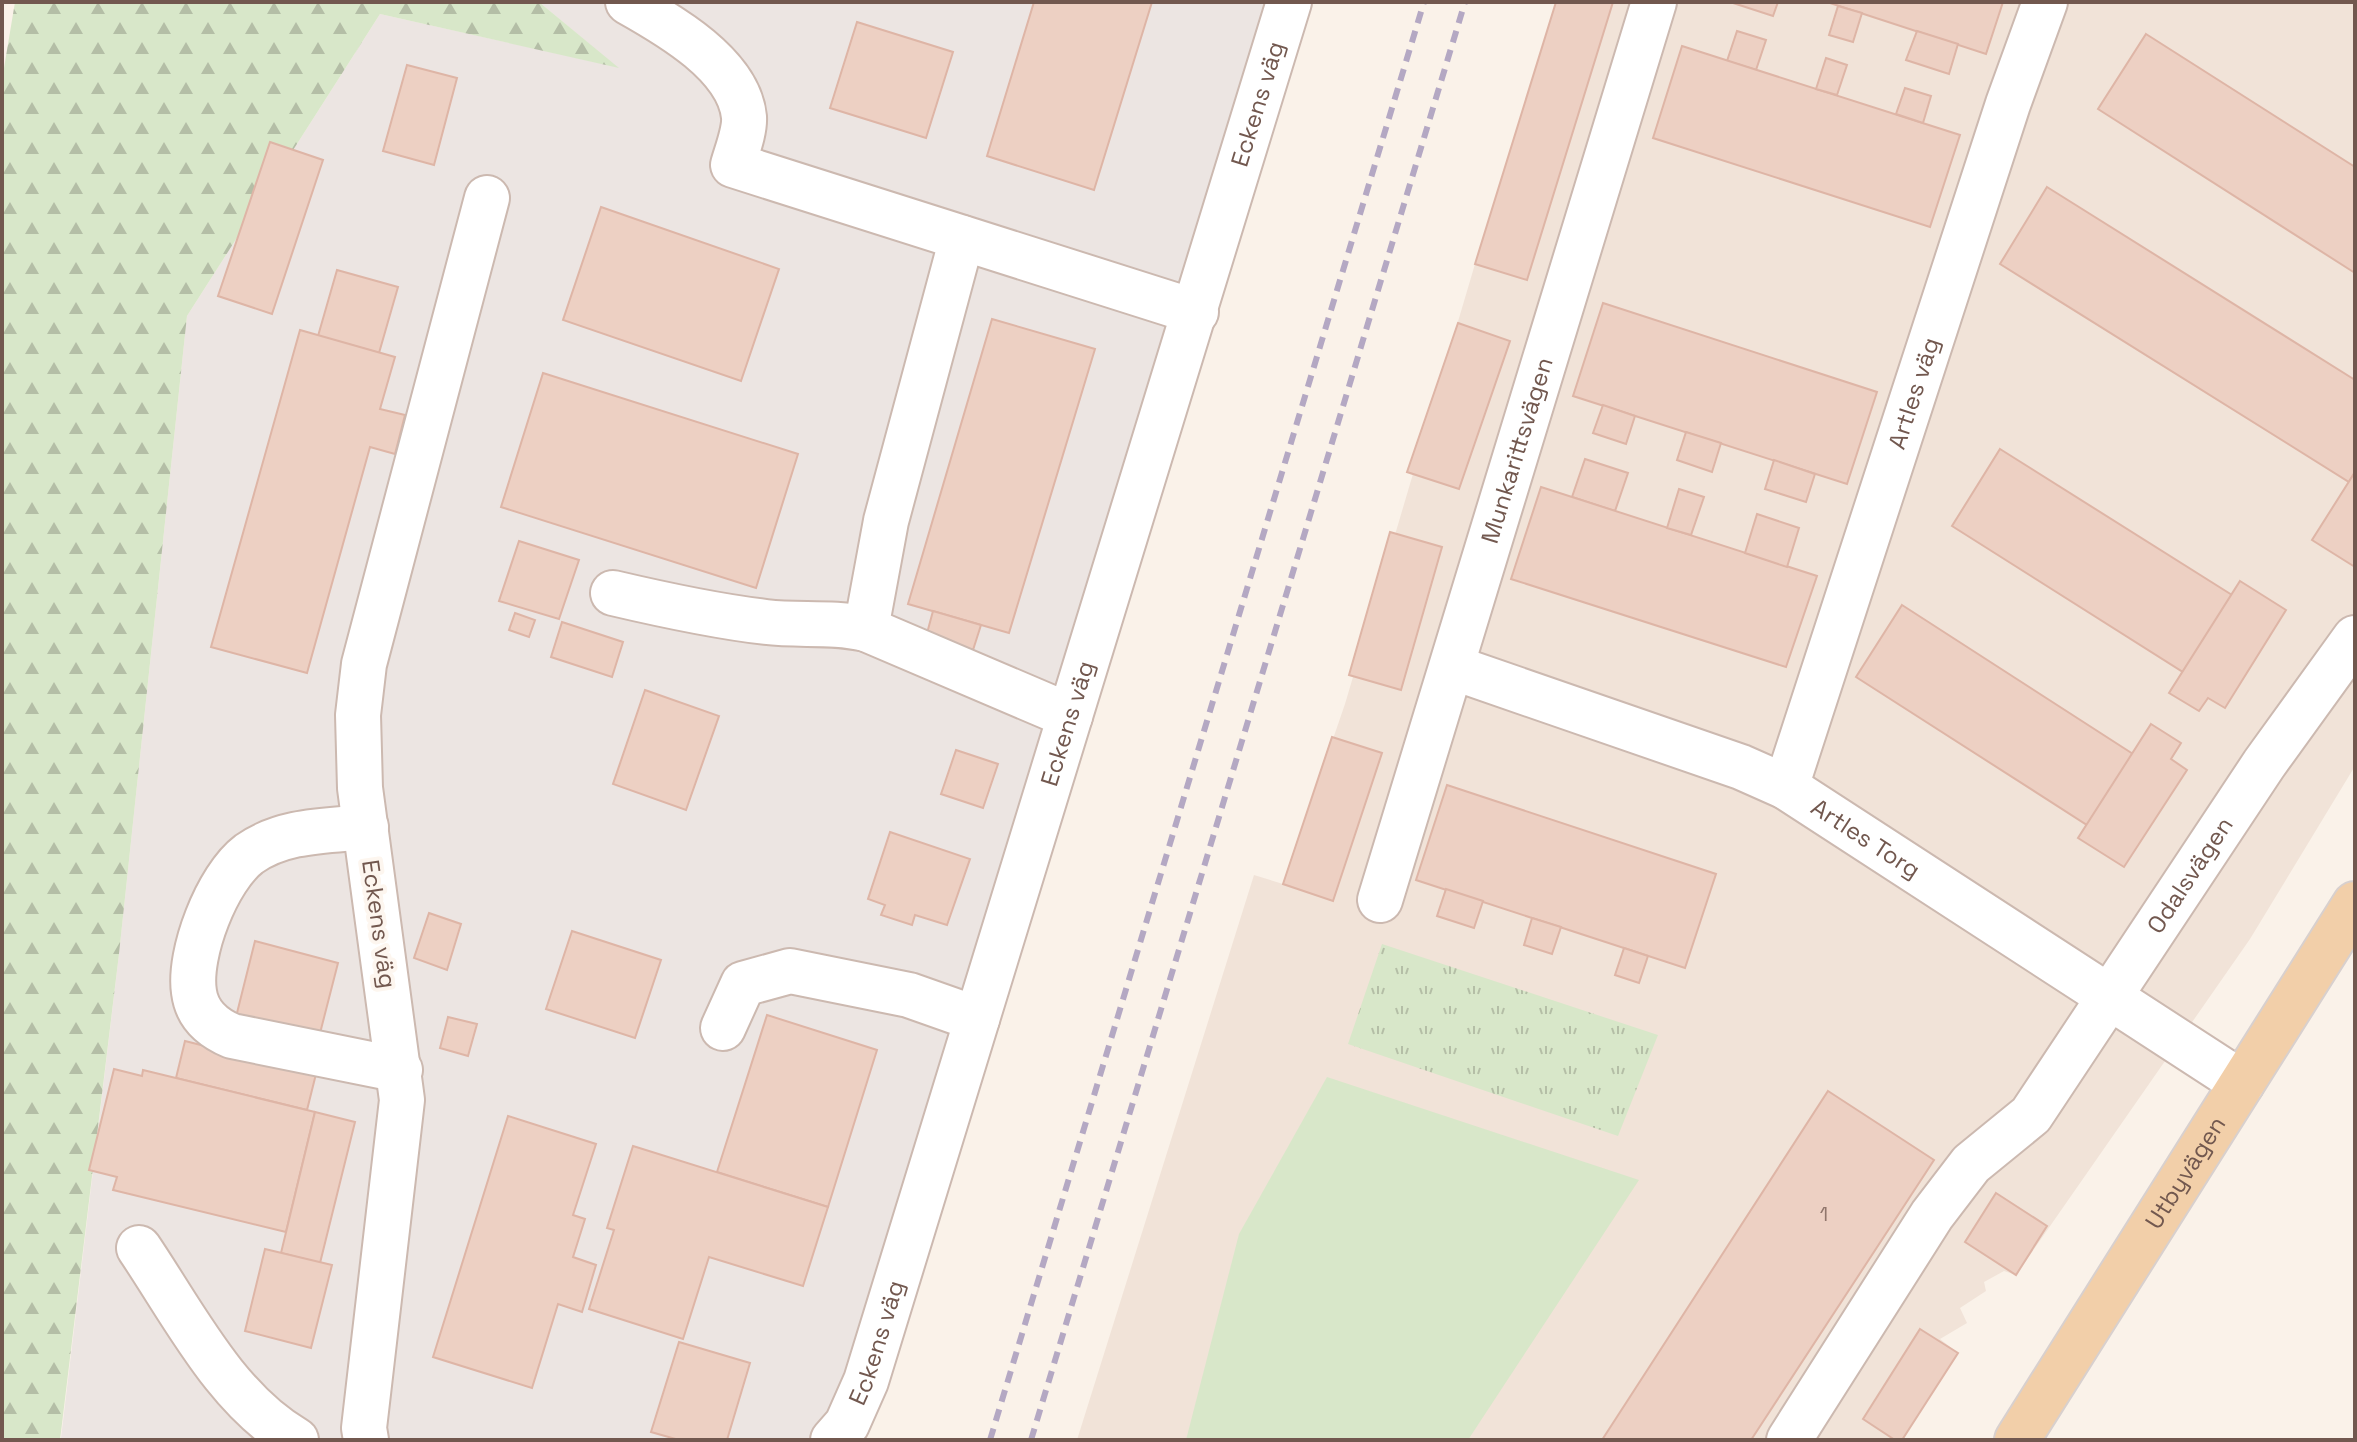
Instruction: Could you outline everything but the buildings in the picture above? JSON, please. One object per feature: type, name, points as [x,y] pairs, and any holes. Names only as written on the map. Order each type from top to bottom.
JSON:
[{"type":"main road","name":"Utbyvägen","points":[[2017,1440],[2355,904]]},
{"type":"street","points":[[628,2],[675,28],[732,81],[744,118],[733,165],[1196,312]]},
{"type":"street","name":"Eckens väg","points":[[833,1440],[847,1424],[866,1381],[1289,2]]},
{"type":"street","name":"Munkarittsvägen","points":[[1380,900],[1654,2]]},
{"type":"street","name":"Artles väg","points":[[1786,787],[2008,104],[2045,2]]},
{"type":"street","name":"Eckens väg","points":[[366,1440],[364,1428],[402,1100],[363,808],[358,715],[364,664],[487,198]]},
{"type":"street","points":[[866,629],[886,521],[962,238]]},
{"type":"street","points":[[613,593],[704,614],[771,623],[839,623],[866,629],[1070,716]]},
{"type":"street","name":"Odalsvägen","points":[[1789,1440],[1932,1215],[1971,1164],[2031,1115],[2264,764],[2355,638]]},
{"type":"street","name":"Artles Torg","points":[[1452,667],[1741,767],[1786,787],[2242,1083]]},
{"type":"street","points":[[363,808],[268,842],[246,856],[227,877],[211,907],[194,969],[194,993],[208,1022],[232,1036],[400,1070]]},
{"type":"street","points":[[723,1028],[743,984],[790,971],[909,995],[977,1019]]},
{"type":"street","points":[[139,1248],[215,1361],[266,1418],[296,1440]]},
{"type":"shaded area","points":[[539,2],[1313,2],[857,1440],[61,1438],[119,954],[187,316],[380,14],[617,67]]},
{"type":"shaded area","points":[[1558,2],[2355,2],[2355,766],[2250,939],[2016,1275],[2004,1271],[1984,1282],[1986,1291],[1960,1308],[1967,1323],[1940,1339],[1958,1353],[1902,1440],[1077,1440],[1254,875],[1283,884],[1345,704],[1475,264]]},
{"type":"green space","points":[[15,2],[539,2],[619,68],[380,14],[187,316],[119,954],[60,1440],[2,1440],[2,80]]},
{"type":"green space","points":[[1382,944],[1658,1035],[1618,1136],[1348,1044]]},
{"type":"green space","points":[[1327,1077],[1639,1180],[1468,1440],[1186,1440],[1239,1234]]},
{"type":"railway","points":[[990,1440],[1424,2]]},
{"type":"railway","points":[[1031,1440],[1465,2]]}]
